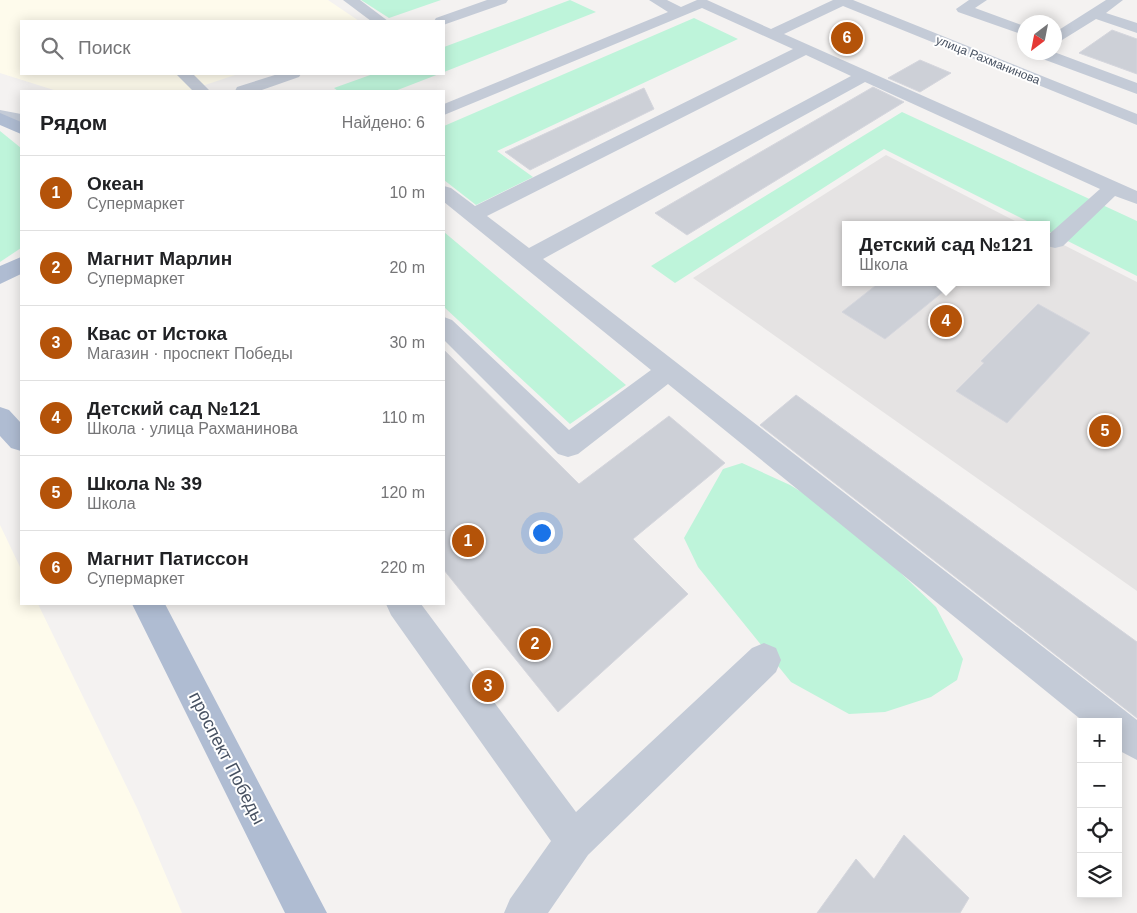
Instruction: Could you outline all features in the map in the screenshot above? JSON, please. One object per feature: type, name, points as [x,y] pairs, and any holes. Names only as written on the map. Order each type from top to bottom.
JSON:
[{"type":"main road","points":[[0,116],[20,128]]},
{"type":"main road","points":[[0,276],[20,265]]},
{"type":"main road","points":[[0,418],[20,439]]},
{"type":"main road","name":"проспект Победы","points":[[149,605],[307,913]]},
{"type":"street","points":[[350,0],[380,20]]},
{"type":"street","points":[[444,20],[501,0]]},
{"type":"street","points":[[656,0],[680,12]]},
{"type":"street","points":[[980,0],[964,9],[1017,29]]},
{"type":"street","points":[[1062,35],[1116,0]]},
{"type":"street","points":[[772,34],[841,1]]},
{"type":"street","name":"улица Рахманинова","points":[[841,1],[1137,120]]},
{"type":"street","points":[[445,110],[702,3],[1137,198]]},
{"type":"street","points":[[1095,14],[1137,28]]},
{"type":"street","points":[[473,215],[806,49]]},
{"type":"street","points":[[1010,69],[1024,60]]},
{"type":"street","points":[[1058,60],[1137,90]]},
{"type":"street","points":[[185,75],[201,90]]},
{"type":"street","points":[[246,90],[290,75]]},
{"type":"street","points":[[526,259],[864,76]]},
{"type":"street","points":[[0,116],[20,119]]},
{"type":"street","points":[[1055,241],[1113,187]]},
{"type":"street","points":[[445,193],[526,259],[1107,718]]},
{"type":"street","points":[[445,327],[568,446],[668,371]]},
{"type":"street","points":[[403,605],[574,841]]},
{"type":"street","points":[[524,913],[574,841],[764,660]]},
{"type":"street","points":[[1122,730],[1137,742]]},
{"type":"shaded area","points":[[0,0],[328,0],[358,20],[20,20],[20,75],[235,75],[190,90],[54,90],[0,73]]},
{"type":"shaded area","points":[[886,155],[1015,221],[842,221],[842,286],[1050,286],[1050,238],[1137,282],[1137,591],[693,278]]},
{"type":"shaded area","points":[[0,525],[20,567],[20,605],[38,605],[138,810],[182,913],[0,913]]},
{"type":"green space","points":[[361,0],[441,0],[389,18]]},
{"type":"green space","points":[[570,0],[596,12],[445,72],[445,47]]},
{"type":"green space","points":[[694,18],[738,39],[497,151],[533,177],[476,205],[445,181],[445,126]]},
{"type":"green space","points":[[370,75],[436,75],[398,90],[337,90],[334,88]]},
{"type":"green space","points":[[902,112],[1137,221],[1137,276],[1050,232],[1050,221],[1027,221],[884,149],[675,283],[651,266]]},
{"type":"green space","points":[[0,131],[20,147],[20,249],[0,262]]},
{"type":"green space","points":[[445,233],[626,385],[570,424],[445,308]]},
{"type":"green space","points":[[742,463],[790,485],[826,507],[878,551],[936,607],[963,659],[957,680],[931,697],[885,712],[849,714],[791,682],[698,567],[684,538],[723,469]]},
{"type":"building","points":[[1112,30],[1137,39],[1137,74],[1079,53]]},
{"type":"building","points":[[920,60],[951,73],[920,92],[888,78]]},
{"type":"building","points":[[873,87],[904,102],[687,235],[655,213]]},
{"type":"building","points":[[644,88],[654,109],[530,170],[505,152]]},
{"type":"building","points":[[875,286],[950,286],[885,339],[842,312]]},
{"type":"building","points":[[1038,304],[1090,333],[1007,423],[956,391],[984,363],[981,361]]},
{"type":"building","points":[[445,351],[579,484],[669,416],[725,463],[633,539],[688,594],[558,712],[445,571]]},
{"type":"building","points":[[796,395],[1137,642],[1137,718],[760,425]]},
{"type":"building","points":[[904,835],[969,898],[960,913],[817,913],[856,859],[874,879]]},
{"type":"place","name":"Магнит Патиссон","points":[[847,38]]},
{"type":"place","name":"Детский сад №121","points":[[946,321]]},
{"type":"place","name":"Школа № 39","points":[[1105,431]]},
{"type":"place","name":"Океан","points":[[468,541]]},
{"type":"place","name":"Магнит Марлин","points":[[535,644]]},
{"type":"place","name":"Квас от Истока","points":[[488,686]]}]
